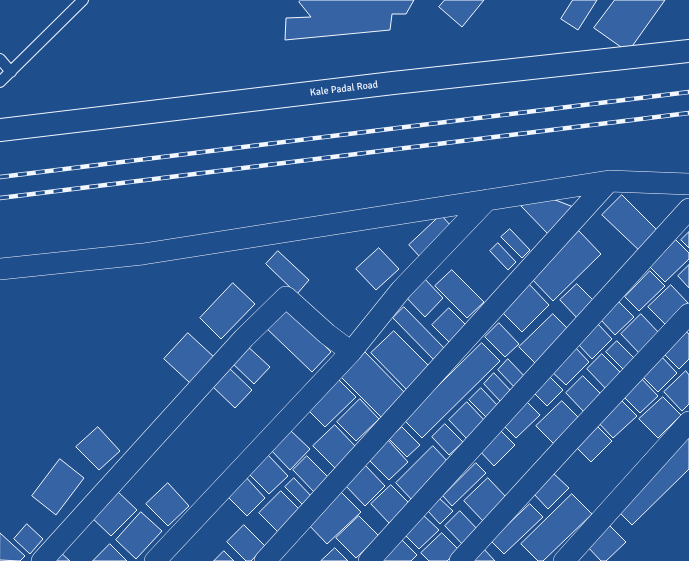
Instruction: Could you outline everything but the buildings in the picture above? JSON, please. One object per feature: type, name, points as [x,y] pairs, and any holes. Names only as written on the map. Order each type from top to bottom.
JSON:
[{"type":"street","name":"Kale Padal Road","points":[[0,130],[385,84],[689,51]]},
{"type":"street","points":[[0,269],[143,254],[609,181],[689,184]]},
{"type":"street","points":[[265,561],[609,181]]},
{"type":"street","points":[[155,561],[351,352],[401,290],[487,200]]},
{"type":"street","points":[[368,561],[689,210]]},
{"type":"street","points":[[42,561],[244,338],[286,297],[327,334],[351,352]]},
{"type":"street","points":[[460,561],[689,314]]},
{"type":"street","points":[[564,561],[689,422]]},
{"type":"lane","points":[[0,82],[82,0]]},
{"type":"lane","points":[[0,59],[11,72]]},
{"type":"railway","points":[[0,177],[689,92]]},
{"type":"railway","points":[[0,198],[689,113]]}]
